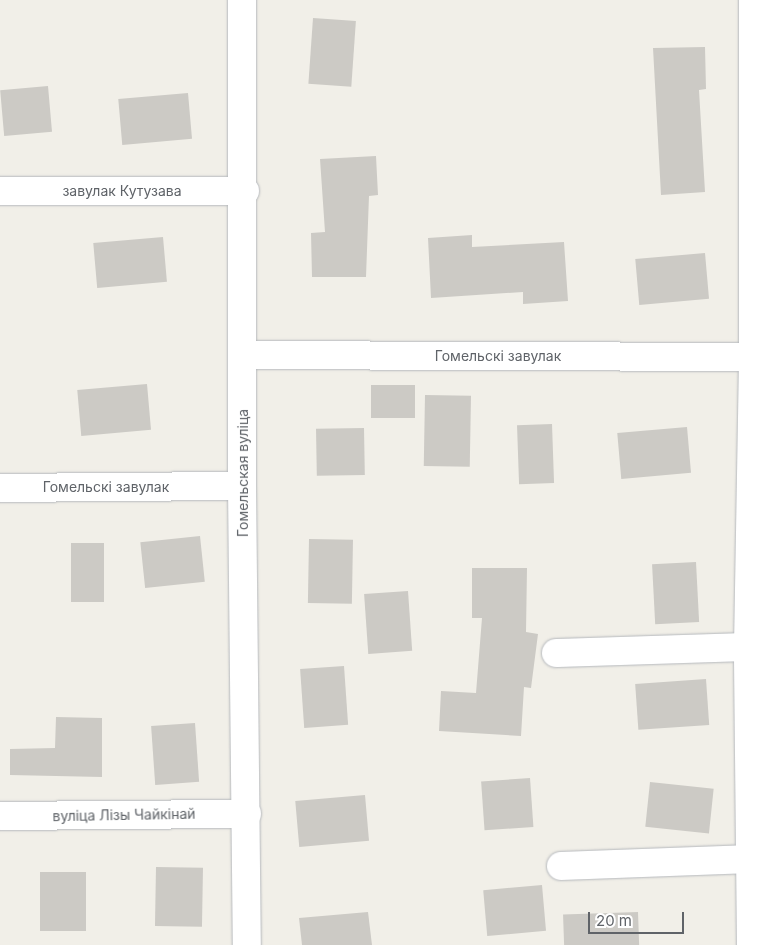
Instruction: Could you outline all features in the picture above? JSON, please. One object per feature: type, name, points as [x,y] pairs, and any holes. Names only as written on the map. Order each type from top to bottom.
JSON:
[{"type":"street","name":"Гомельская вуліца","points":[[242,0],[245,191],[242,486],[247,945]]},
{"type":"street","points":[[751,945],[748,647],[753,357],[753,0]]},
{"type":"street","name":"завулак Кутузава","points":[[0,191],[245,191]]},
{"type":"street","name":"Гомельскі завулак","points":[[244,355],[753,357]]},
{"type":"street","name":"Гомельскі завулак","points":[[0,488],[242,486]]},
{"type":"street","points":[[556,653],[748,647]]},
{"type":"street","name":"вуліца Лізы Чайкінай","points":[[0,816],[247,814]]},
{"type":"street","points":[[561,866],[751,859]]},
{"type":"building","points":[[313,18],[356,21],[351,87],[308,84]]},
{"type":"building","points":[[705,47],[706,89],[699,90],[705,192],[661,195],[653,48]]},
{"type":"building","points":[[48,86],[52,132],[4,136],[0,90]]},
{"type":"building","points":[[188,93],[192,139],[122,145],[118,99]]},
{"type":"building","points":[[376,156],[378,195],[369,196],[366,277],[312,277],[311,233],[325,232],[320,159]]},
{"type":"building","points":[[472,235],[472,247],[564,242],[568,301],[523,304],[523,292],[431,298],[428,238]]},
{"type":"building","points":[[163,237],[167,282],[97,288],[93,243]]},
{"type":"building","points":[[705,253],[709,299],[639,305],[635,259]]},
{"type":"building","points":[[147,384],[151,430],[81,436],[77,390]]},
{"type":"building","points":[[371,385],[415,385],[415,418],[371,418]]},
{"type":"building","points":[[425,395],[471,396],[470,467],[424,466]]},
{"type":"building","points":[[552,424],[554,483],[519,484],[517,425]]},
{"type":"building","points":[[687,427],[691,473],[621,479],[617,433]]},
{"type":"building","points":[[364,428],[365,475],[317,476],[316,429]]},
{"type":"building","points":[[200,536],[205,582],[145,588],[140,542]]},
{"type":"building","points":[[309,539],[353,540],[352,604],[308,603]]},
{"type":"building","points":[[71,543],[104,543],[104,602],[71,602]]},
{"type":"building","points":[[696,562],[699,622],[655,624],[652,564]]},
{"type":"building","points":[[472,568],[527,568],[526,632],[538,634],[531,688],[524,687],[521,736],[439,731],[441,691],[476,693],[482,618],[472,618]]},
{"type":"building","points":[[408,591],[412,651],[368,654],[364,594]]},
{"type":"building","points":[[344,666],[348,725],[304,728],[300,669]]},
{"type":"building","points":[[706,679],[709,725],[638,730],[635,684]]},
{"type":"building","points":[[56,717],[102,718],[102,777],[10,775],[10,749],[55,748]]},
{"type":"building","points":[[195,723],[199,782],[155,785],[151,726]]},
{"type":"building","points":[[530,778],[533,827],[485,830],[481,781]]},
{"type":"building","points":[[650,782],[714,789],[709,833],[645,827]]},
{"type":"building","points":[[365,795],[369,841],[299,847],[295,801]]},
{"type":"building","points":[[156,867],[203,868],[202,927],[155,926]]},
{"type":"building","points":[[40,872],[86,872],[86,931],[40,931]]},
{"type":"building","points":[[542,885],[546,931],[487,936],[483,890]]},
{"type":"building","points":[[368,912],[372,945],[302,945],[299,918]]},
{"type":"building","points":[[638,912],[639,945],[564,945],[563,915]]}]
